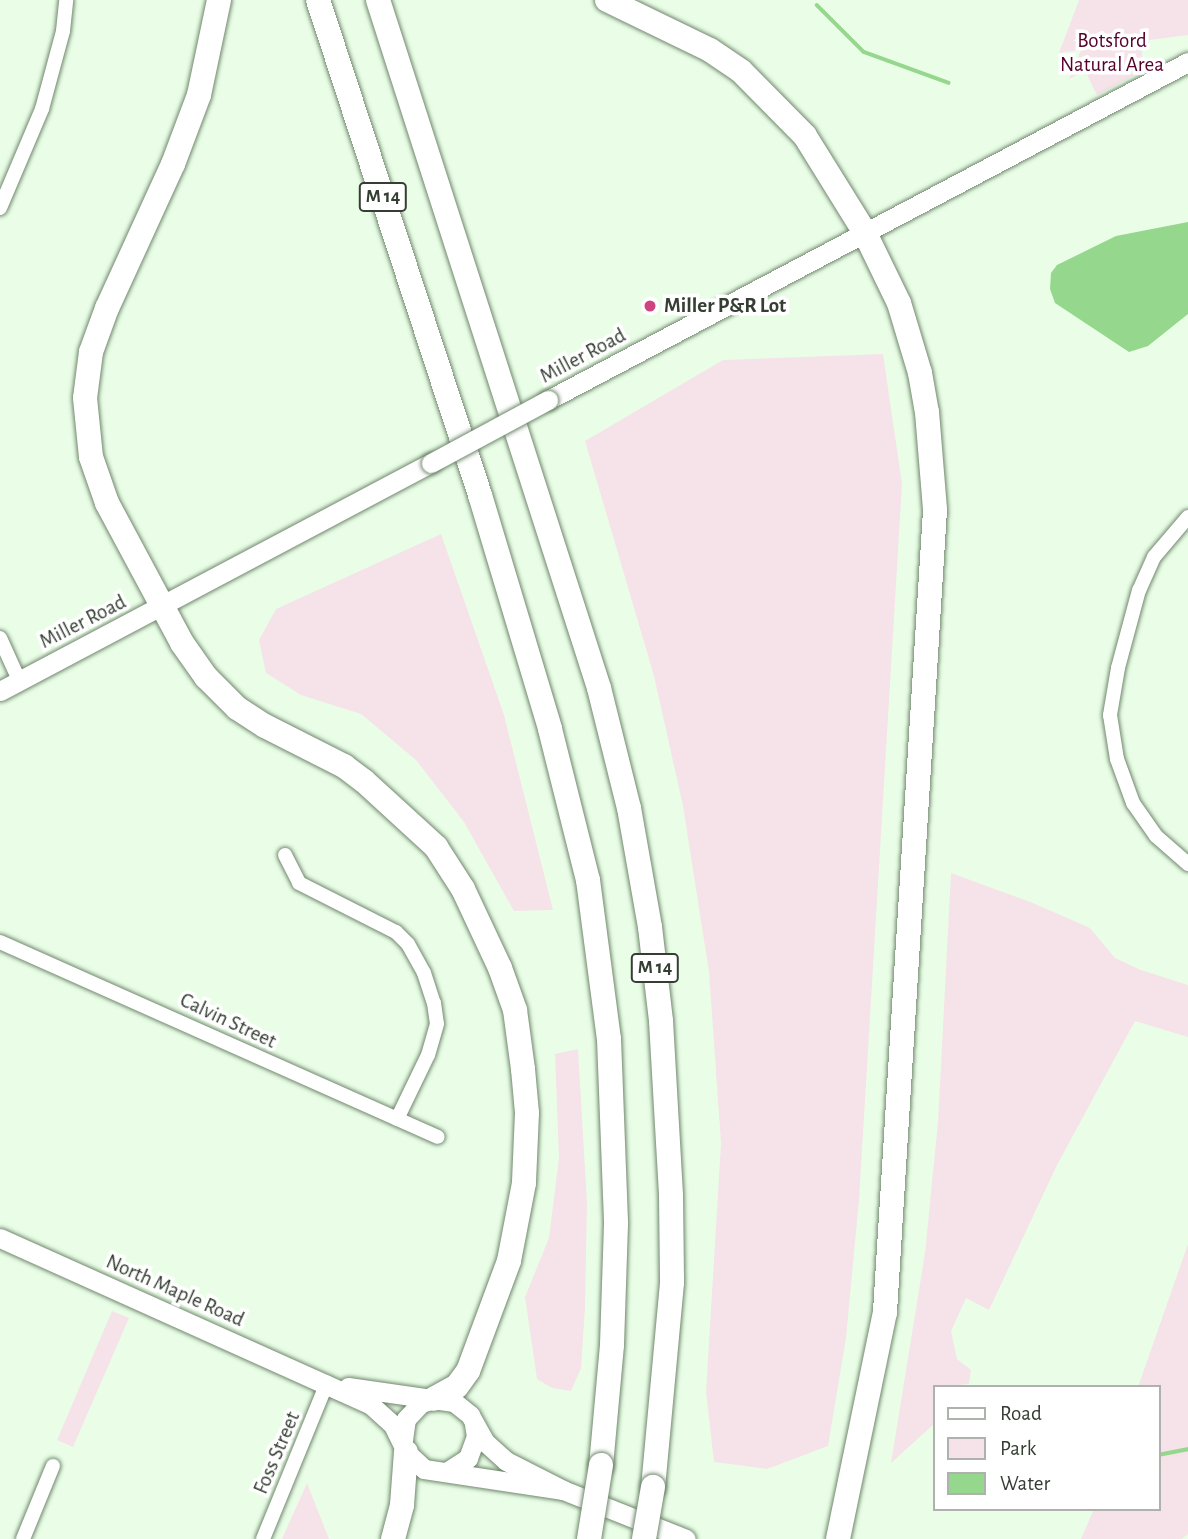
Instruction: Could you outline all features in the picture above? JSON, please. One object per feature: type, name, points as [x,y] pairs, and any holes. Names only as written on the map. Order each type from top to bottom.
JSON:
[{"type":"highway","points":[[219,0],[199,95],[173,163],[107,308],[91,352],[85,398],[91,457],[107,503],[183,643],[223,696],[265,726],[344,766],[385,799],[436,847],[463,889],[479,921],[515,1010],[523,1069],[526,1153],[524,1183],[509,1261],[468,1371],[457,1386],[432,1399]]},
{"type":"highway","name":"M 14","points":[[318,0],[480,495],[550,729],[588,880],[609,1039],[616,1224],[613,1332],[601,1465],[589,1539]]},
{"type":"highway","name":"M 14","points":[[378,0],[595,675],[629,808],[650,927],[658,995],[670,1168],[671,1283],[653,1487],[644,1539]]},
{"type":"highway","points":[[607,0],[710,50],[751,79],[805,136],[864,231],[899,303],[920,373],[933,459],[934,510],[885,1312],[838,1539]]},
{"type":"highway","points":[[393,1539],[402,1505],[404,1446]]},
{"type":"main road","name":"Miller Road","points":[[0,691],[864,231],[1188,62]]},
{"type":"main road","name":"North Maple Road","points":[[0,1238],[330,1384],[377,1408],[424,1469],[563,1490]]},
{"type":"main road","name":"North Maple Road","points":[[330,1384],[454,1402],[463,1407],[494,1452],[506,1461],[563,1490],[686,1539]]},
{"type":"main road","points":[[404,1446],[406,1419],[421,1404],[432,1399]]},
{"type":"main road","points":[[448,1471],[468,1458],[476,1436],[474,1425]]},
{"type":"street","points":[[0,208],[42,109],[63,31],[66,0]]},
{"type":"street","points":[[1188,517],[1154,557],[1139,590],[1120,656],[1110,715],[1117,759],[1133,803],[1156,836],[1188,864]]},
{"type":"street","points":[[0,638],[19,680]]},
{"type":"street","points":[[285,855],[299,883],[396,932],[408,944],[424,973],[435,1003],[437,1024],[431,1049],[397,1119]]},
{"type":"street","name":"Calvin Street","points":[[0,942],[100,984],[321,1088],[438,1138]]},
{"type":"street","name":"Foss Street","points":[[263,1539],[330,1384]]},
{"type":"street","points":[[23,1539],[53,1466]]},
{"type":"green space","name":"Botsford Natural Area","points":[[1079,0],[1188,0],[1188,35],[1142,41],[1142,71],[1097,95],[1085,71],[1069,79],[1081,50],[1059,53]]},
{"type":"green space","points":[[883,354],[902,484],[859,1200],[846,1338],[828,1446],[767,1469],[714,1462],[706,1392],[721,1143],[709,972],[683,806],[654,676],[585,441],[723,360]]},
{"type":"green space","points":[[441,534],[504,715],[553,910],[514,911],[464,822],[416,760],[361,714],[301,695],[266,673],[259,640],[276,609]]},
{"type":"green space","points":[[951,873],[1033,903],[1090,928],[1115,958],[1141,970],[1188,985],[1188,1037],[1135,1021],[1057,1165],[989,1310],[966,1298],[951,1331],[957,1359],[971,1370],[969,1384],[932,1385],[932,1426],[891,1463],[925,1253],[938,1122]]},
{"type":"green space","points":[[578,1049],[587,1203],[585,1308],[581,1368],[571,1391],[552,1388],[537,1379],[525,1297],[549,1238],[559,1158],[555,1054]]},
{"type":"green space","points":[[1188,1244],[1188,1534],[1182,1539],[1081,1539],[1093,1511],[1160,1511],[1160,1385],[1139,1385]]},
{"type":"green space","points":[[112,1311],[129,1318],[73,1447],[57,1440]]},
{"type":"green space","points":[[307,1483],[329,1539],[282,1539]]},
{"type":"water","points":[[1188,222],[1188,314],[1148,346],[1129,352],[1055,303],[1050,289],[1051,273],[1057,265],[1116,236]]},
{"type":"waterway","points":[[817,5],[864,52],[949,83]]},
{"type":"waterway","points":[[1160,1455],[1188,1449]]},
{"type":"place","name":"Miller P&R Lot","points":[[650,306]]}]
